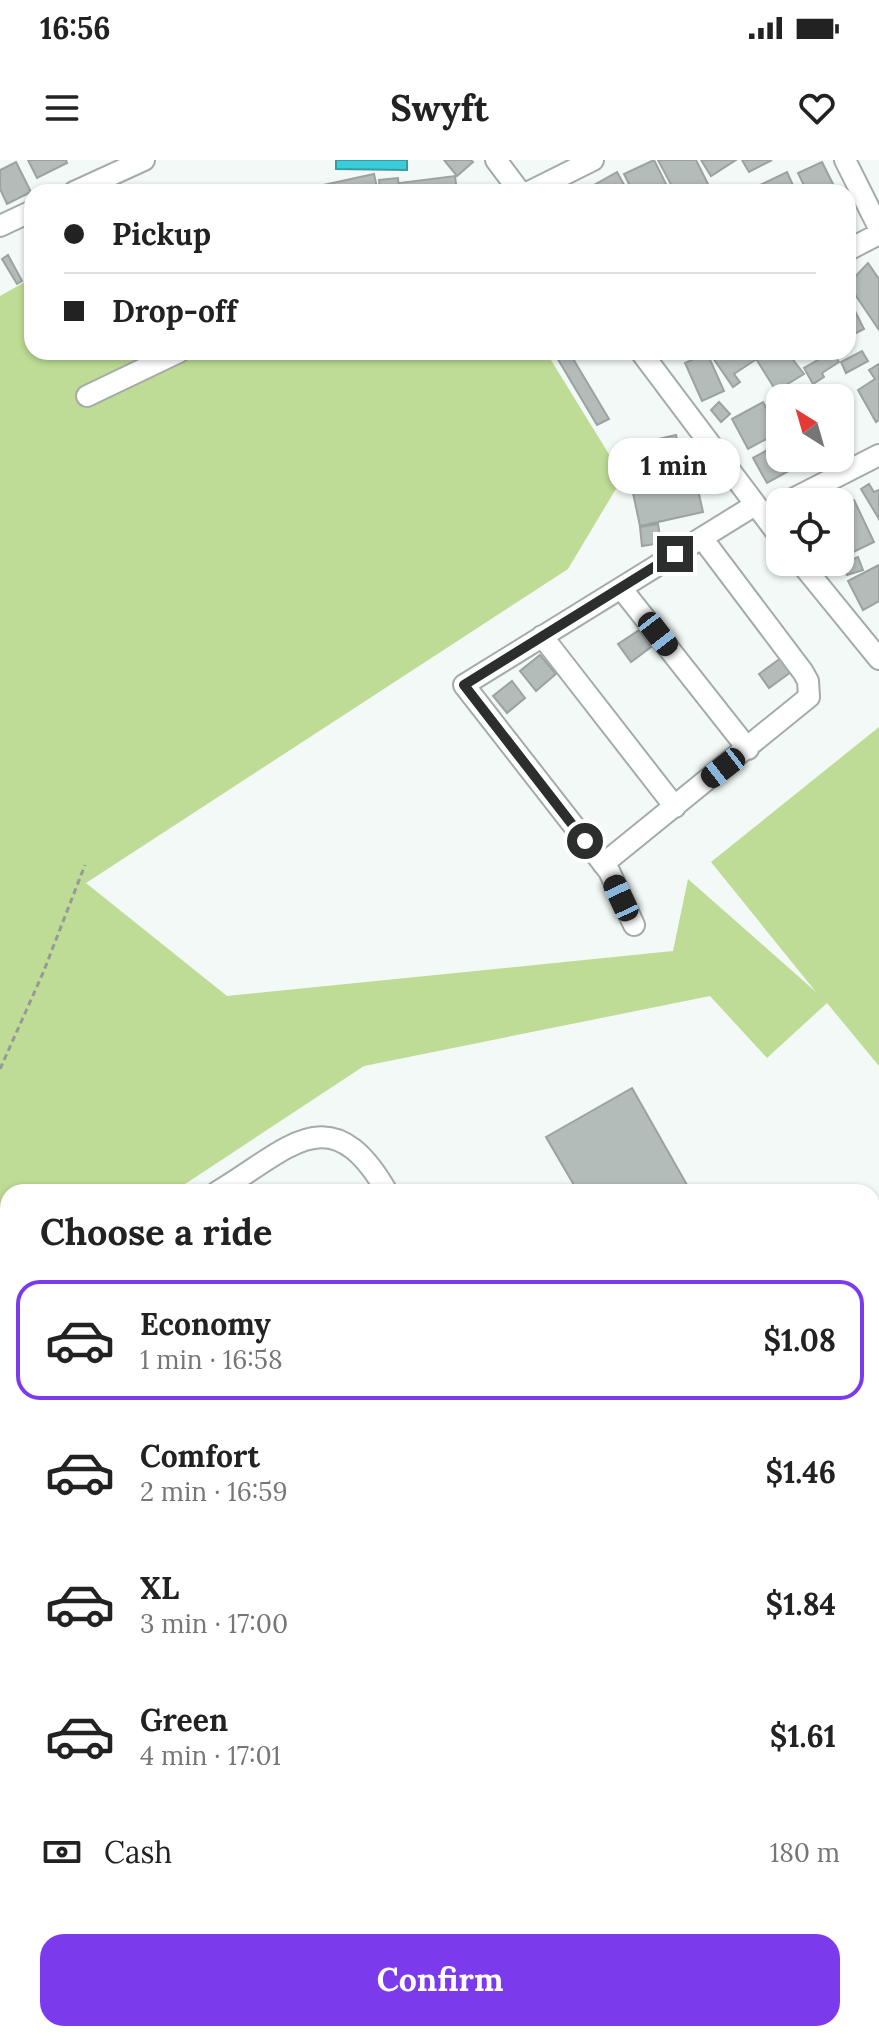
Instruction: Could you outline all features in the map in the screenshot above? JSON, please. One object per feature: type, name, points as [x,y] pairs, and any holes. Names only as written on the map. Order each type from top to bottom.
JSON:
[{"type":"street","points":[[92,184],[144,160]]},
{"type":"street","points":[[496,160],[512,184]]},
{"type":"street","points":[[537,184],[593,160]]},
{"type":"street","points":[[845,160],[879,228]]},
{"type":"street","points":[[0,226],[24,215]]},
{"type":"street","points":[[856,246],[879,234]]},
{"type":"street","points":[[87,396],[162,360]]},
{"type":"street","points":[[634,925],[603,864],[464,685],[702,538],[766,508],[647,360]]},
{"type":"street","points":[[814,488],[879,455]]},
{"type":"street","points":[[603,864],[804,705],[809,697],[808,681],[702,538]]},
{"type":"street","points":[[811,576],[872,652]]},
{"type":"street","points":[[621,588],[748,749]]},
{"type":"street","points":[[542,636],[675,807]]},
{"type":"street","points":[[230,1184],[306,1137],[343,1139],[363,1155],[382,1184]]},
{"type":"path","points":[[0,1069],[43,973],[85,865]]},
{"type":"green space","points":[[24,282],[24,360],[551,360],[623,477],[568,569],[86,883],[227,996],[673,951],[688,879],[816,992],[711,862],[879,727],[879,1066],[827,1003],[767,1058],[710,996],[364,1066],[185,1184],[0,1184],[0,296]]},
{"type":"water","points":[[336,160],[407,160],[407,170],[336,169]]},
{"type":"building","points":[[28,160],[66,160],[67,163],[37,178]]},
{"type":"building","points":[[444,160],[471,160],[473,162],[457,176]]},
{"type":"building","points":[[654,160],[666,184],[629,184],[624,174]]},
{"type":"building","points":[[658,160],[696,160],[708,184],[671,184]]},
{"type":"building","points":[[701,160],[736,160],[711,176]]},
{"type":"building","points":[[742,160],[772,160],[749,172]]},
{"type":"building","points":[[16,162],[27,184],[24,184],[24,196],[7,204],[0,189],[0,170]]},
{"type":"building","points":[[822,162],[833,184],[803,184],[798,173]]},
{"type":"building","points":[[617,172],[624,184],[596,184]]},
{"type":"building","points":[[787,172],[792,184],[762,184]]},
{"type":"building","points":[[374,174],[376,184],[328,184]]},
{"type":"building","points":[[455,176],[456,184],[399,184]]},
{"type":"building","points":[[398,178],[398,184],[379,184],[379,180]]},
{"type":"building","points":[[8,255],[22,281],[17,284],[2,259]]},
{"type":"building","points":[[868,263],[879,279],[879,330],[856,296],[856,276]]},
{"type":"building","points":[[856,313],[864,329],[856,333]]},
{"type":"building","points":[[862,351],[868,361],[846,373],[841,362],[856,360],[856,354]]},
{"type":"building","points":[[558,360],[574,360],[609,419],[597,425]]},
{"type":"building","points":[[710,360],[724,391],[702,401],[685,363]]},
{"type":"building","points":[[714,360],[755,360],[734,374],[740,382],[733,387]]},
{"type":"building","points":[[757,360],[793,360],[804,374],[788,384],[772,384]]},
{"type":"building","points":[[818,360],[838,360],[839,362],[822,373],[824,377],[813,384],[804,368]]},
{"type":"building","points":[[879,364],[879,420],[876,422],[858,390],[875,379],[869,370]]},
{"type":"building","points":[[719,402],[730,414],[721,422],[711,410]]},
{"type":"building","points":[[763,402],[766,408],[766,439],[748,449],[732,419]]},
{"type":"building","points":[[676,435],[684,470],[693,468],[703,512],[640,526],[633,493],[642,491],[632,445]]},
{"type":"building","points":[[766,451],[766,472],[787,472],[767,483],[753,458]]},
{"type":"building","points":[[869,484],[874,492],[879,490],[879,519],[861,489]]},
{"type":"building","points":[[854,500],[874,542],[854,552]]},
{"type":"building","points":[[658,524],[661,543],[642,546],[640,527]]},
{"type":"building","points":[[858,557],[863,570],[854,573],[854,559]]},
{"type":"building","points":[[879,565],[879,601],[863,610],[848,581]]},
{"type":"building","points":[[639,630],[651,647],[631,662],[618,644]]},
{"type":"building","points":[[540,655],[556,674],[536,691],[520,671]]},
{"type":"building","points":[[781,658],[791,672],[769,688],[759,674]]},
{"type":"building","points":[[512,681],[525,698],[507,713],[493,696]]},
{"type":"building","points":[[632,1088],[686,1184],[573,1184],[546,1137]]},
{"type":"route","points":[[585,841],[464,685],[675,554]]}]
